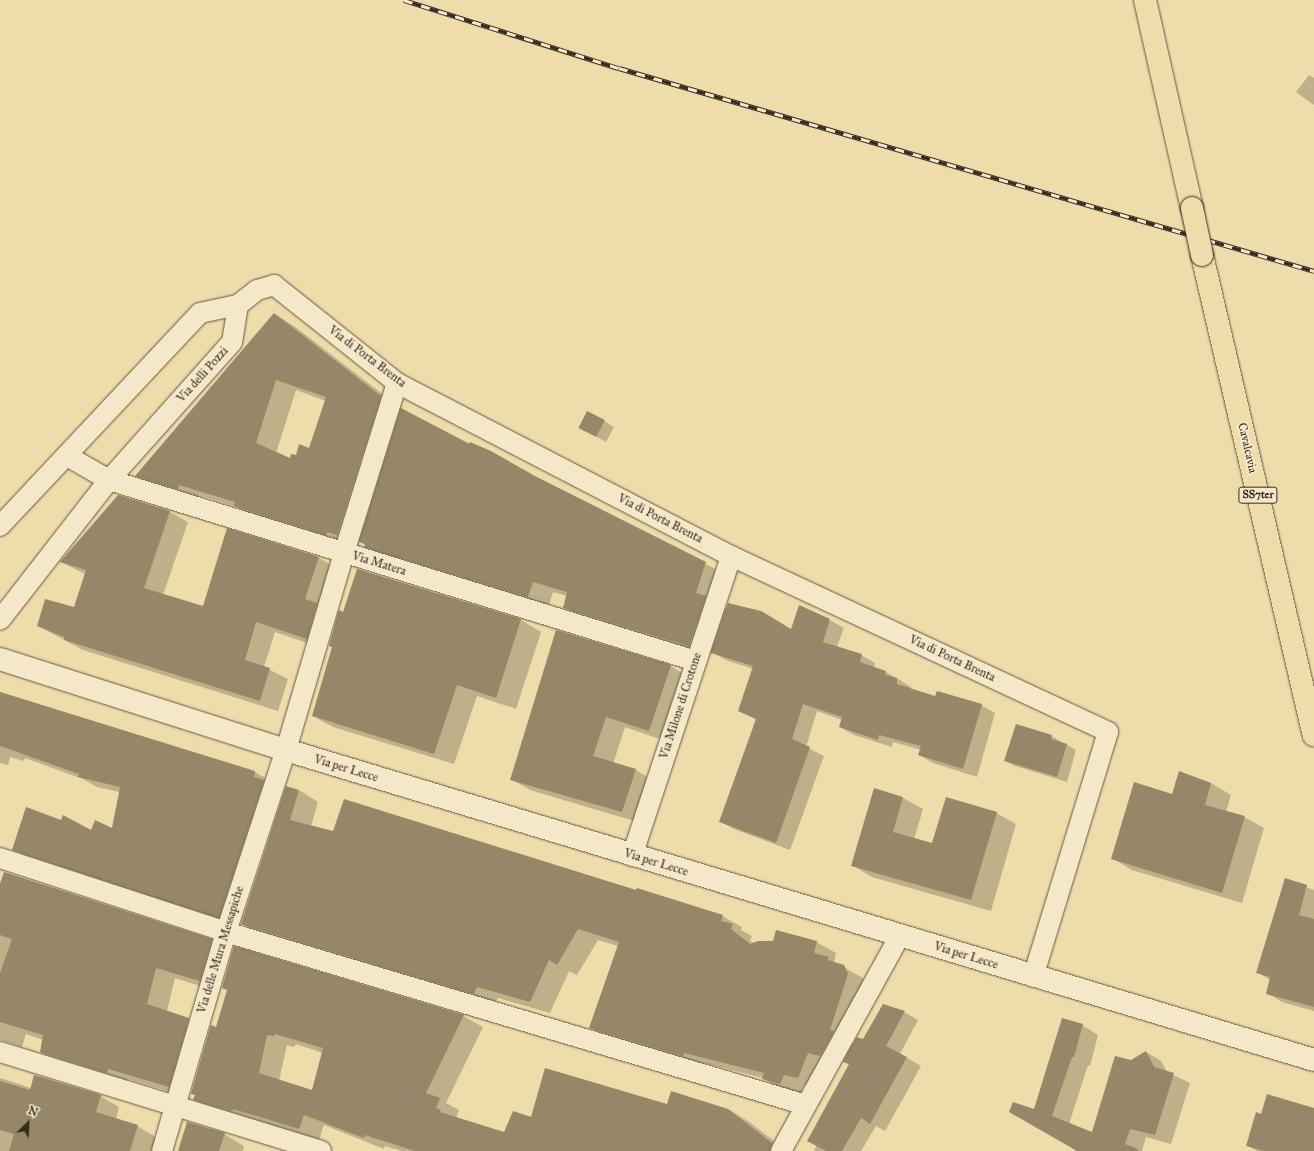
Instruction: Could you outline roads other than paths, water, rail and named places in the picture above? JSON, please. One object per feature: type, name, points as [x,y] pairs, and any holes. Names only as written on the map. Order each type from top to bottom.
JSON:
[{"type":"main road","name":"Cavalcavia","points":[[1145,0],[1202,255],[1314,735]]},
{"type":"street","name":"Via di Porta Brenta","points":[[238,304],[257,290],[274,285],[397,383],[731,556],[1108,732],[1033,977]]},
{"type":"street","points":[[0,526],[68,456],[200,313],[238,304]]},
{"type":"street","name":"Via delli Pozzi","points":[[0,620],[109,480],[232,342],[238,304]]},
{"type":"street","name":"Via delle Mura Messapiche","points":[[162,1151],[226,932],[286,750],[344,552],[397,383]]},
{"type":"street","name":"Via Matera","points":[[68,456],[109,480],[696,661]]},
{"type":"street","name":"Via Milone di Crotone","points":[[632,856],[731,556]]},
{"type":"street","name":"Via per Lecce","points":[[0,659],[286,750],[632,856],[1314,1060]]},
{"type":"street","points":[[0,858],[226,932],[806,1105]]},
{"type":"street","points":[[781,1151],[900,935]]},
{"type":"street","points":[[0,1052],[321,1151]]},
{"type":"railway","points":[[404,0],[619,68],[1314,271]]}]
